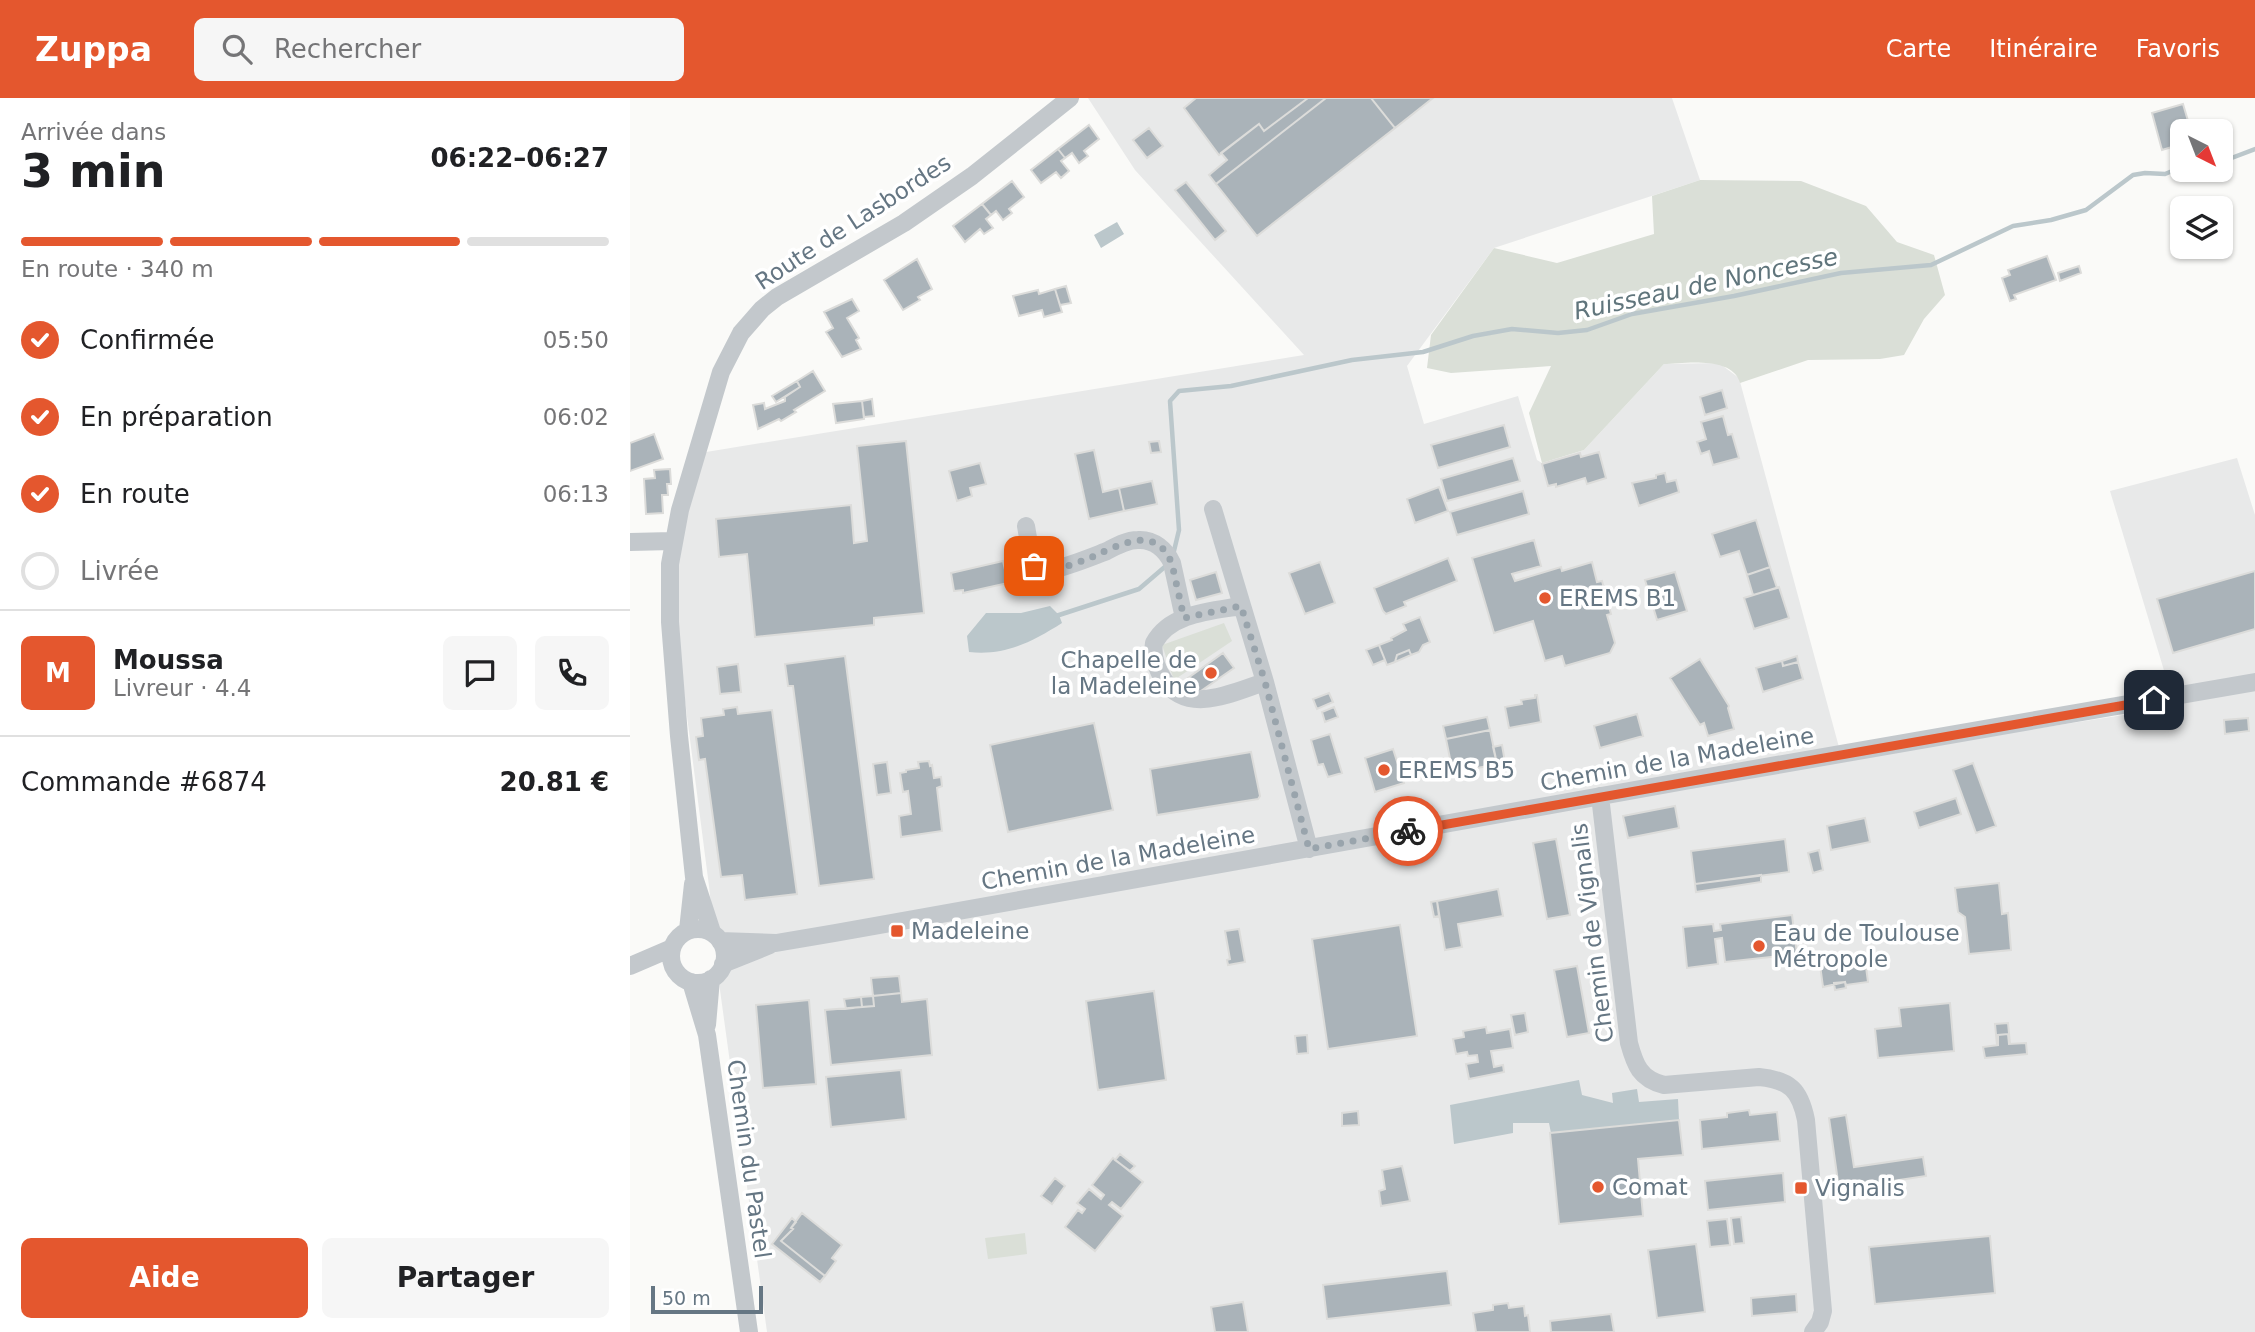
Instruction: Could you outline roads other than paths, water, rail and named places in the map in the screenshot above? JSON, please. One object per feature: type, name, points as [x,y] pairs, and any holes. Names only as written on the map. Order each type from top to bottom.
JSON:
[{"type":"street","name":"Route de Lasbordes","points":[[688,930],[694,877],[670,622],[672,541],[694,456],[716,385],[730,352],[752,319],[777,297],[873,242],[937,200],[1070,98]]},
{"type":"street","points":[[1213,509],[1265,682],[1309,849]]},
{"type":"street","points":[[1026,526],[1032,561],[1038,570],[1043,572],[1083,560],[1129,541],[1148,540],[1158,545],[1169,556],[1172,564],[1184,618]]},
{"type":"street","points":[[630,541],[672,541]]},
{"type":"street","points":[[1241,606],[1184,618],[1163,630],[1154,643],[1153,650],[1158,669],[1174,691],[1188,699],[1206,699],[1265,682]]},
{"type":"street","name":"Chemin de la Madeleine","points":[[723,964],[776,943],[2255,682]]},
{"type":"street","name":"Chemin de Vignalis","points":[[1600,796],[1629,1043],[1635,1064],[1642,1074],[1653,1082],[1664,1085],[1775,1078],[1796,1091],[1802,1103],[1806,1120],[1823,1311],[1813,1332]]},
{"type":"street","name":"Route de Lasbordes","points":[[694,877],[716,937]]},
{"type":"street","points":[[704,929],[716,937],[725,956],[723,964],[711,979],[691,982],[680,977],[670,956],[675,940],[688,930],[704,929]]},
{"type":"street","name":"Chemin de la Madeleine","points":[[716,937],[776,943]]},
{"type":"street","points":[[630,968],[672,948]]},
{"type":"street","points":[[630,968],[675,971]]},
{"type":"street","name":"Chemin du Pastel","points":[[707,1035],[711,979]]},
{"type":"street","name":"Chemin du Pastel","points":[[691,982],[707,1035],[749,1332]]},
{"type":"waterway","name":"Ruisseau de Noncesse","points":[[2233,157],[2255,149]]},
{"type":"waterway","name":"Ruisseau de Noncesse","points":[[1173,555],[1179,530],[1170,401],[1179,391],[1231,386],[1352,360],[1423,352],[1473,336],[1512,329],[1558,333],[1587,330],[1632,314],[1841,273],[1931,265],[2013,226],[2051,220],[2086,210],[2133,175],[2170,172]]},
{"type":"waterway","name":"Ruisseau de Noncesse","points":[[1056,616],[1139,589],[1167,565]]},
{"type":"place","name":"EREMS B1","points":[[1545,598]]},
{"type":"place","name":"Chapelle de la Madeleine","points":[[1211,673]]},
{"type":"place","name":"EREMS B5","points":[[1384,770]]},
{"type":"place","name":"Madeleine","points":[[897,931]]},
{"type":"place","name":"Eau de Toulouse Métropole","points":[[1759,946]]},
{"type":"place","name":"Comat","points":[[1598,1187]]},
{"type":"place","name":"Vignalis","points":[[1801,1188]]}]
